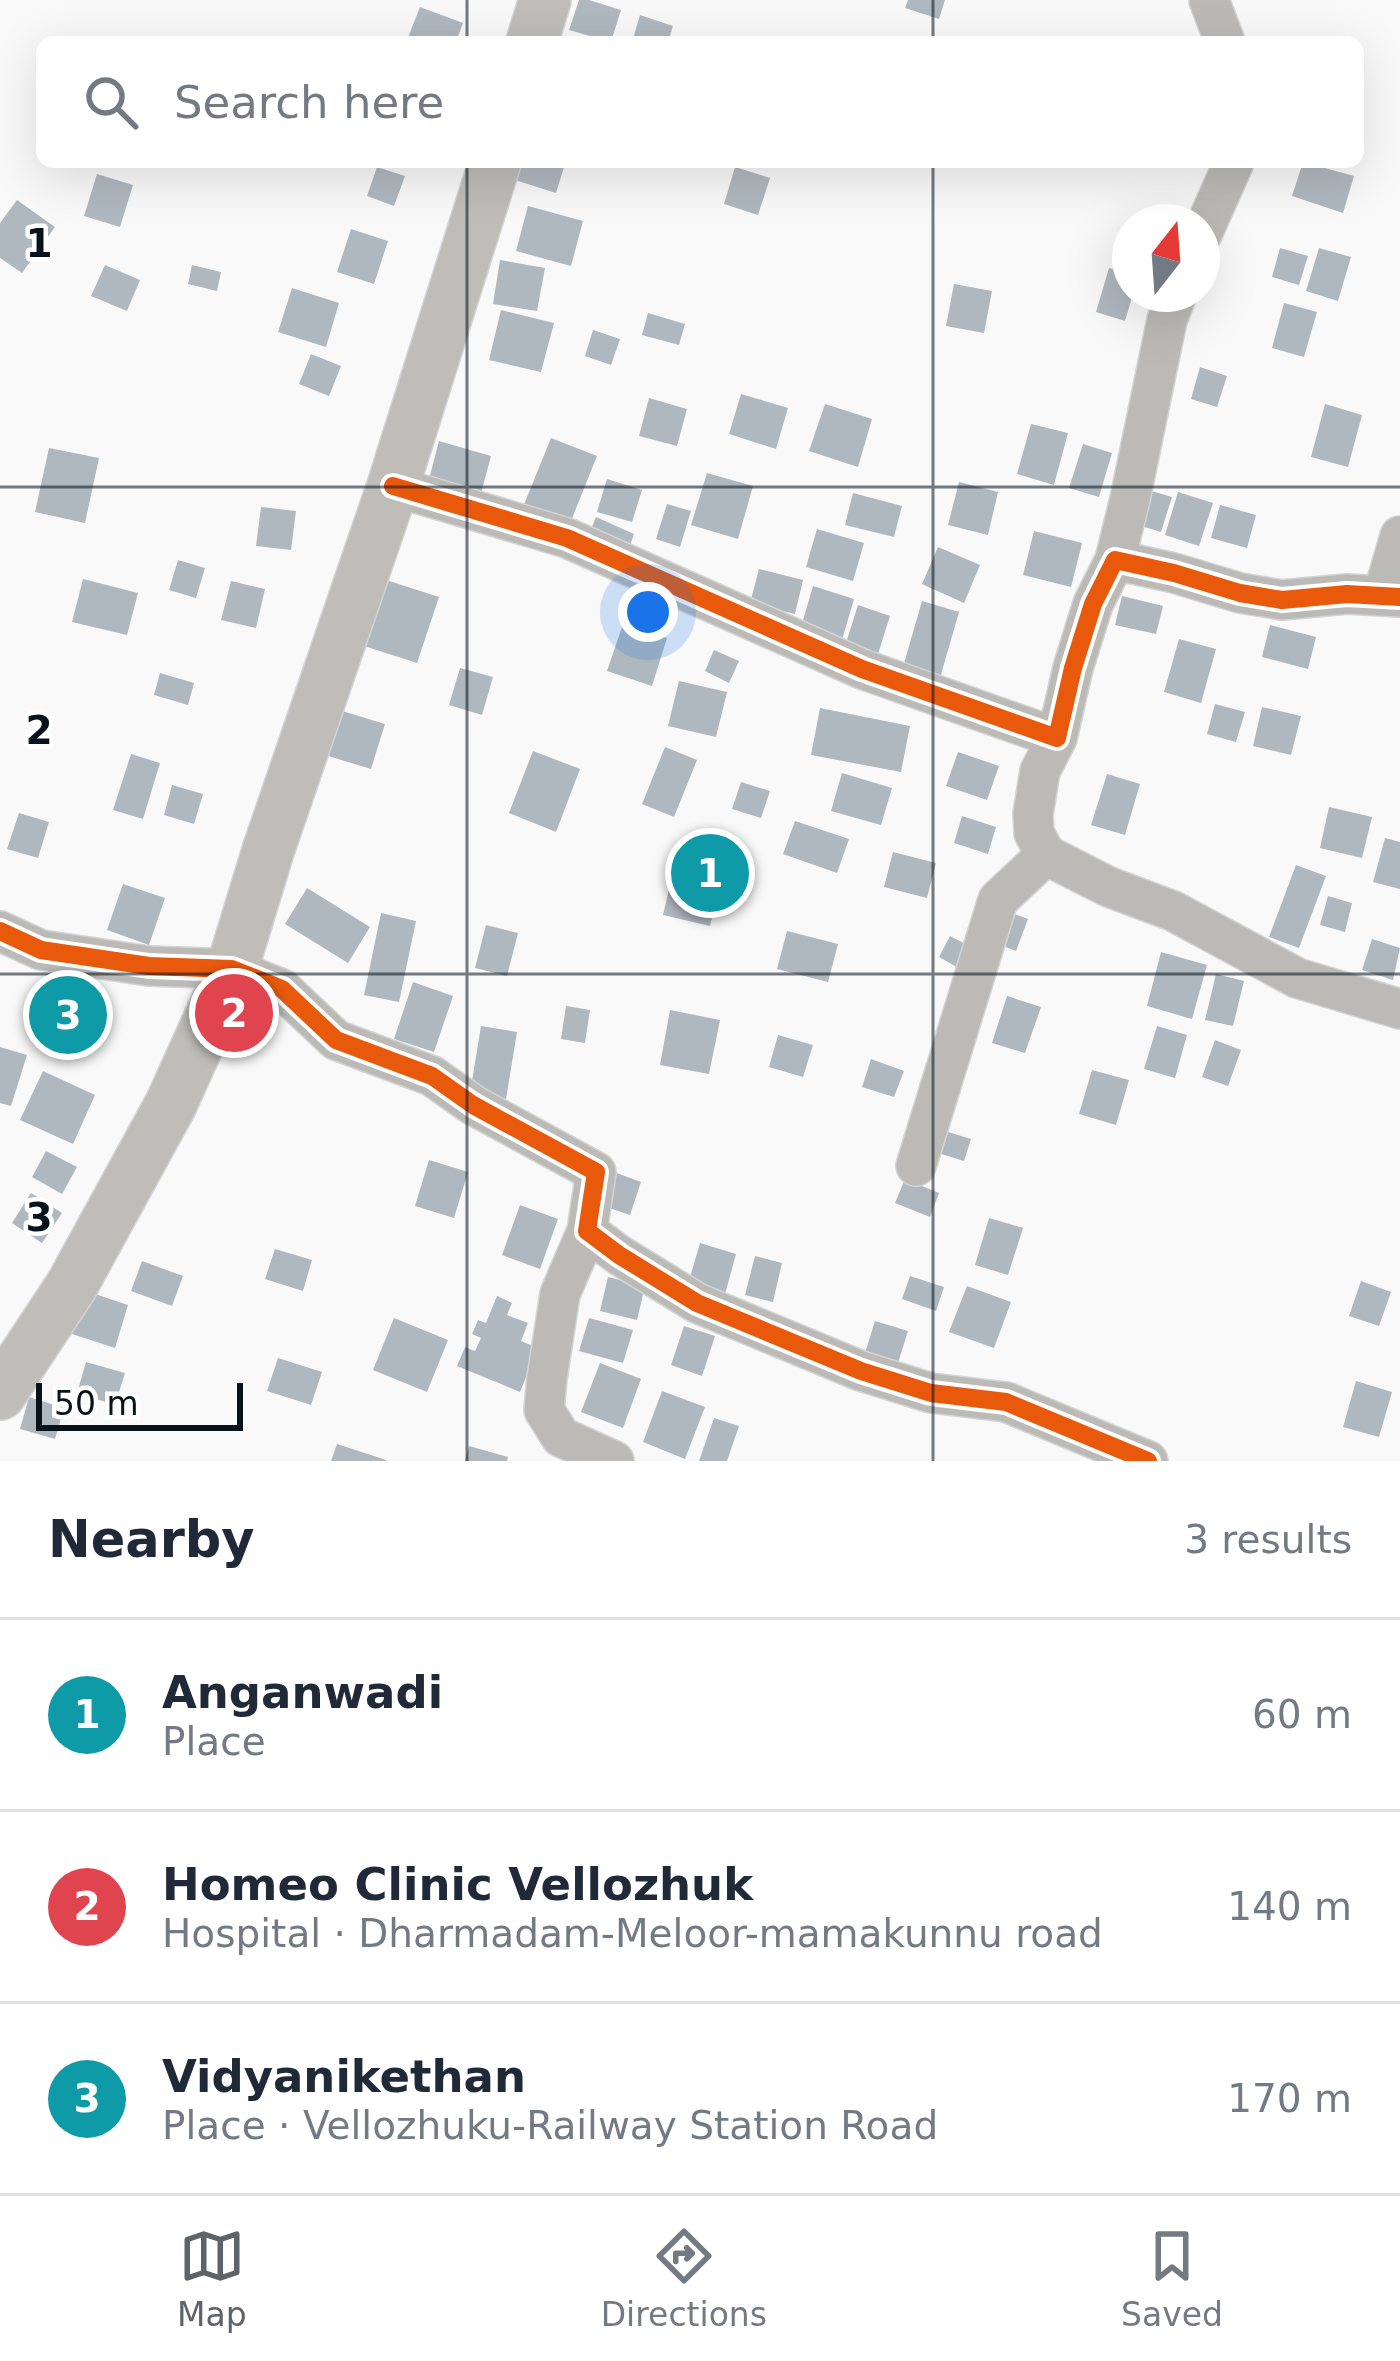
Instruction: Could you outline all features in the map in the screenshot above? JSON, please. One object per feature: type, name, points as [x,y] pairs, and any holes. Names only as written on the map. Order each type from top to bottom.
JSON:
[{"type":"main road","points":[[534,36],[545,0]]},
{"type":"main road","points":[[0,1394],[17,1334],[72,1286],[160,1124],[232,969],[493,168]]},
{"type":"street","points":[[1209,0],[1223,36]]},
{"type":"street","points":[[1215,204],[1231,168]]},
{"type":"street","points":[[1170,312],[1115,560],[1093,604],[1057,738],[1040,771],[1034,833],[1046,855],[1109,887],[1173,911],[1297,979],[1400,1010]]},
{"type":"street","points":[[393,486],[567,538],[862,668],[1057,738]]},
{"type":"street","points":[[1115,560],[1282,600],[1347,594],[1391,596],[1400,536]]},
{"type":"street","points":[[916,1166],[998,900],[1046,855]]},
{"type":"street","points":[[0,931],[41,950],[149,966],[232,969],[282,989],[336,1040],[432,1076],[472,1105],[596,1172],[587,1232],[560,1294],[544,1410],[561,1437],[614,1461]]},
{"type":"street","points":[[587,1232],[697,1303],[861,1372],[932,1393],[1006,1402],[1148,1461]]},
{"type":"building","points":[[579,0],[621,10],[613,36],[569,30]]},
{"type":"building","points":[[908,0],[945,0],[939,19],[905,8]]},
{"type":"building","points":[[420,7],[463,23],[458,36],[409,36]]},
{"type":"building","points":[[640,15],[673,26],[670,36],[634,36]]},
{"type":"building","points":[[377,168],[405,176],[394,206],[367,196]]},
{"type":"building","points":[[519,168],[564,168],[556,193],[515,180]]},
{"type":"building","points":[[735,168],[770,178],[758,215],[724,204]]},
{"type":"building","points":[[1301,168],[1354,176],[1343,213],[1292,196]]},
{"type":"building","points":[[97,174],[133,185],[120,227],[84,216]]},
{"type":"building","points":[[17,200],[55,227],[22,273],[0,258],[0,223]]},
{"type":"building","points":[[528,206],[583,221],[571,266],[516,251]]},
{"type":"building","points":[[351,229],[388,241],[374,284],[337,272]]},
{"type":"building","points":[[1280,248],[1308,256],[1299,285],[1272,277]]},
{"type":"building","points":[[1319,248],[1351,257],[1338,301],[1306,291]]},
{"type":"building","points":[[500,260],[545,268],[537,311],[493,304]]},
{"type":"building","points":[[105,265],[140,280],[127,311],[91,296]]},
{"type":"building","points":[[192,265],[221,272],[217,291],[188,284]]},
{"type":"building","points":[[1112,269],[1112,312],[1128,312],[1125,321],[1096,312]]},
{"type":"building","points":[[954,284],[992,291],[984,333],[946,326]]},
{"type":"building","points":[[292,288],[339,303],[326,347],[278,332]]},
{"type":"building","points":[[1284,303],[1317,312],[1304,357],[1272,348]]},
{"type":"building","points":[[501,310],[554,323],[541,372],[489,360]]},
{"type":"building","points":[[648,313],[685,324],[679,345],[642,335]]},
{"type":"building","points":[[593,330],[620,339],[611,365],[585,356]]},
{"type":"building","points":[[311,354],[341,366],[329,396],[299,384]]},
{"type":"building","points":[[1200,367],[1227,376],[1217,407],[1191,399]]},
{"type":"building","points":[[741,394],[788,408],[776,449],[729,434]]},
{"type":"building","points":[[649,398],[687,409],[677,446],[639,436]]},
{"type":"building","points":[[825,404],[872,419],[858,467],[809,451]]},
{"type":"building","points":[[1325,404],[1362,415],[1348,467],[1311,457]]},
{"type":"building","points":[[1031,424],[1068,433],[1054,485],[1017,474]]},
{"type":"building","points":[[551,438],[597,456],[569,526],[523,507]]},
{"type":"building","points":[[439,441],[491,456],[480,497],[428,483]]},
{"type":"building","points":[[1083,444],[1112,453],[1099,497],[1069,488]]},
{"type":"building","points":[[49,448],[99,458],[85,523],[35,512]]},
{"type":"building","points":[[707,473],[753,486],[738,539],[691,525]]},
{"type":"building","points":[[607,479],[642,490],[632,522],[597,512]]},
{"type":"building","points":[[959,482],[998,492],[988,535],[948,525]]},
{"type":"building","points":[[1145,489],[1172,497],[1161,532],[1135,524]]},
{"type":"building","points":[[1178,492],[1213,503],[1199,546],[1165,535]]},
{"type":"building","points":[[853,493],[902,506],[894,537],[845,525]]},
{"type":"building","points":[[667,504],[691,511],[680,547],[656,539]]},
{"type":"building","points":[[1220,505],[1256,515],[1247,548],[1211,538]]},
{"type":"building","points":[[261,507],[296,511],[291,550],[256,546]]},
{"type":"building","points":[[596,517],[634,534],[628,551],[589,534]]},
{"type":"building","points":[[817,529],[864,543],[853,581],[806,567]]},
{"type":"building","points":[[1034,531],[1082,543],[1071,587],[1023,575]]},
{"type":"building","points":[[938,547],[980,565],[964,603],[922,584]]},
{"type":"building","points":[[178,560],[205,568],[196,598],[169,590]]},
{"type":"building","points":[[759,569],[803,580],[795,614],[750,603]]},
{"type":"building","points":[[83,579],[138,593],[127,635],[72,622]]},
{"type":"building","points":[[383,579],[439,597],[417,663],[361,645]]},
{"type":"building","points":[[231,581],[265,589],[256,628],[221,620]]},
{"type":"building","points":[[813,586],[854,599],[842,640],[801,627]]},
{"type":"building","points":[[1122,596],[1163,606],[1156,634],[1115,625]]},
{"type":"building","points":[[922,601],[959,612],[940,678],[903,667]]},
{"type":"building","points":[[858,605],[890,616],[877,657],[845,646]]},
{"type":"building","points":[[623,624],[667,638],[652,686],[607,671]]},
{"type":"building","points":[[1270,625],[1316,637],[1308,669],[1262,657]]},
{"type":"building","points":[[1179,639],[1216,649],[1201,703],[1164,692]]},
{"type":"building","points":[[714,650],[739,661],[729,683],[705,671]]},
{"type":"building","points":[[460,668],[493,677],[482,715],[449,705]]},
{"type":"building","points":[[160,673],[194,683],[188,705],[154,695]]},
{"type":"building","points":[[679,681],[727,692],[716,737],[668,726]]},
{"type":"building","points":[[1215,704],[1245,712],[1236,742],[1207,734]]},
{"type":"building","points":[[1262,707],[1301,716],[1291,755],[1253,746]]},
{"type":"building","points":[[820,708],[910,726],[901,772],[811,755]]},
{"type":"building","points":[[339,710],[385,724],[371,769],[325,755]]},
{"type":"building","points":[[665,747],[697,760],[674,817],[642,804]]},
{"type":"building","points":[[533,751],[580,769],[556,832],[509,813]]},
{"type":"building","points":[[958,752],[999,766],[987,800],[946,786]]},
{"type":"building","points":[[131,754],[160,763],[143,819],[113,810]]},
{"type":"building","points":[[842,773],[892,788],[881,825],[831,811]]},
{"type":"building","points":[[1107,774],[1140,784],[1125,835],[1091,825]]},
{"type":"building","points":[[741,782],[770,791],[761,818],[732,809]]},
{"type":"building","points":[[172,785],[203,794],[194,824],[164,815]]},
{"type":"building","points":[[1329,807],[1372,817],[1362,858],[1320,848]]},
{"type":"building","points":[[19,813],[49,822],[38,858],[7,849]]},
{"type":"building","points":[[962,816],[996,827],[988,854],[954,843]]},
{"type":"building","points":[[795,821],[849,839],[837,873],[783,854]]},
{"type":"building","points":[[1385,838],[1400,842],[1400,889],[1373,882]]},
{"type":"building","points":[[893,852],[936,863],[927,898],[884,887]]},
{"type":"building","points":[[694,856],[733,865],[728,883],[716,880],[713,894],[686,887]]},
{"type":"building","points":[[1296,865],[1326,876],[1299,948],[1269,937]]},
{"type":"building","points":[[123,884],[165,898],[149,945],[107,930]]},
{"type":"building","points":[[307,888],[370,927],[348,963],[285,924]]},
{"type":"building","points":[[669,889],[716,901],[710,926],[663,915]]},
{"type":"building","points":[[1328,896],[1352,903],[1345,932],[1320,925]]},
{"type":"building","points":[[1002,909],[1028,919],[1016,951],[990,941]]},
{"type":"building","points":[[381,913],[416,921],[399,1002],[364,995]]},
{"type":"building","points":[[486,925],[518,933],[507,976],[475,968]]},
{"type":"building","points":[[787,931],[838,944],[828,982],[777,969]]},
{"type":"building","points":[[950,936],[975,949],[964,971],[939,957]]},
{"type":"building","points":[[1372,939],[1400,948],[1393,980],[1362,970]]},
{"type":"building","points":[[1161,952],[1207,965],[1192,1019],[1147,1006]]},
{"type":"building","points":[[1216,974],[1244,981],[1233,1026],[1205,1020]]},
{"type":"building","points":[[66,980],[88,987],[69,1049],[47,1042]]},
{"type":"building","points":[[413,982],[453,996],[434,1052],[394,1039]]},
{"type":"building","points":[[1007,996],[1041,1007],[1025,1053],[992,1043]]},
{"type":"building","points":[[566,1006],[590,1010],[585,1043],[561,1039]]},
{"type":"building","points":[[245,1009],[264,1016],[253,1048],[234,1041]]},
{"type":"building","points":[[670,1010],[720,1020],[709,1074],[660,1065]]},
{"type":"building","points":[[481,1026],[517,1032],[506,1099],[470,1093]]},
{"type":"building","points":[[1157,1026],[1187,1035],[1175,1078],[1144,1069]]},
{"type":"building","points":[[778,1035],[813,1045],[803,1077],[769,1067]]},
{"type":"building","points":[[1215,1040],[1241,1050],[1228,1086],[1202,1077]]},
{"type":"building","points":[[0,1047],[27,1055],[11,1106],[0,1103]]},
{"type":"building","points":[[871,1059],[904,1071],[894,1097],[862,1087]]},
{"type":"building","points":[[1092,1070],[1129,1080],[1116,1125],[1079,1114]]},
{"type":"building","points":[[43,1071],[95,1095],[73,1144],[20,1120]]},
{"type":"building","points":[[945,1131],[971,1139],[964,1161],[938,1153]]},
{"type":"building","points":[[46,1151],[77,1167],[62,1194],[32,1177]]},
{"type":"building","points":[[429,1160],[468,1172],[454,1218],[415,1206]]},
{"type":"building","points":[[614,1172],[641,1182],[630,1215],[603,1206]]},
{"type":"building","points":[[905,1179],[939,1193],[930,1217],[895,1203]]},
{"type":"building","points":[[31,1193],[62,1213],[42,1243],[12,1223]]},
{"type":"building","points":[[520,1205],[558,1219],[540,1269],[502,1255]]},
{"type":"building","points":[[989,1218],[1023,1228],[1008,1275],[975,1265]]},
{"type":"building","points":[[700,1243],[736,1254],[724,1298],[687,1288]]},
{"type":"building","points":[[275,1249],[312,1260],[303,1291],[265,1279]]},
{"type":"building","points":[[755,1256],[782,1263],[773,1302],[745,1295]]},
{"type":"building","points":[[142,1261],[183,1276],[172,1306],[131,1291]]},
{"type":"building","points":[[910,1276],[944,1287],[936,1311],[902,1299]]},
{"type":"building","points":[[608,1277],[645,1286],[637,1320],[600,1311]]},
{"type":"building","points":[[1361,1281],[1391,1292],[1379,1326],[1349,1316]]},
{"type":"building","points":[[967,1286],[1011,1302],[994,1348],[949,1332]]},
{"type":"building","points":[[83,1290],[128,1305],[115,1348],[69,1333]]},
{"type":"building","points":[[497,1296],[512,1303],[507,1315],[528,1323],[521,1341],[538,1348],[520,1392],[457,1366],[465,1347],[475,1351],[481,1338],[472,1334],[478,1320],[486,1323]]},
{"type":"building","points":[[394,1318],[448,1340],[427,1392],[373,1370]]},
{"type":"building","points":[[589,1318],[633,1330],[623,1363],[579,1351]]},
{"type":"building","points":[[875,1321],[908,1331],[897,1366],[864,1356]]},
{"type":"building","points":[[684,1326],[715,1336],[702,1376],[671,1365]]},
{"type":"building","points":[[278,1358],[322,1372],[311,1405],[267,1391]]},
{"type":"building","points":[[86,1362],[125,1373],[115,1405],[77,1393]]},
{"type":"building","points":[[600,1363],[641,1379],[623,1428],[581,1412]]},
{"type":"building","points":[[1356,1381],[1392,1392],[1379,1437],[1343,1427]]},
{"type":"building","points":[[662,1391],[705,1407],[685,1459],[643,1442]]},
{"type":"building","points":[[29,1397],[64,1408],[55,1439],[20,1429]]},
{"type":"building","points":[[714,1418],[739,1426],[727,1461],[699,1461]]},
{"type":"building","points":[[337,1444],[386,1460],[386,1461],[331,1461]]},
{"type":"building","points":[[469,1446],[508,1457],[507,1461],[465,1461]]},
{"type":"cycle path","points":[[393,486],[567,538],[862,669],[1057,738],[1093,604],[1115,560],[1282,600],[1347,594],[1400,597]]},
{"type":"cycle path","points":[[0,931],[41,950],[149,966],[232,969],[282,989],[336,1040],[432,1076],[473,1105],[596,1172],[587,1231],[697,1303],[861,1371],[931,1393],[1006,1402],[1148,1461]]},
{"type":"place","name":"Anganwadi","points":[[710,873]]},
{"type":"place","name":"Homeo Clinic Vellozhuk","points":[[234,1013]]},
{"type":"place","name":"Vidyanikethan","points":[[68,1015]]}]
